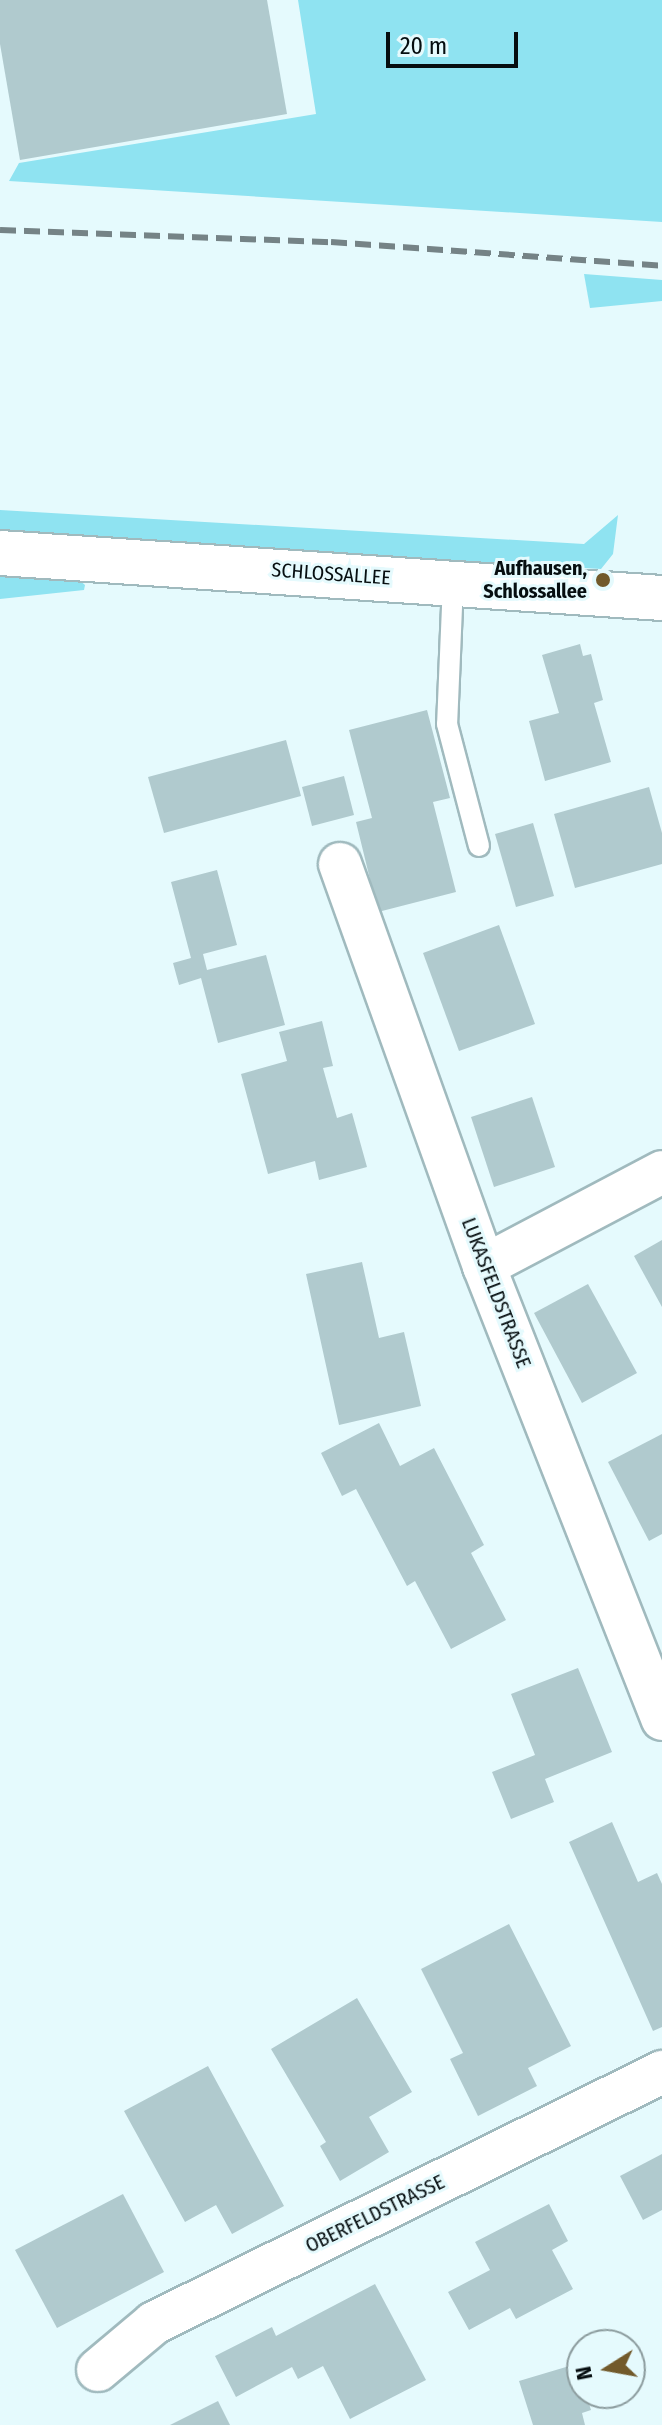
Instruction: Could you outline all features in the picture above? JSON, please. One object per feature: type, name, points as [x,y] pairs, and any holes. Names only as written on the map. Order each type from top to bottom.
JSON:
[{"type":"main road","name":"SCHLOSSALLEE","points":[[0,553],[662,598]]},
{"type":"street","name":"LUKASFELDSTRASSE","points":[[340,864],[484,1266],[662,1719]]},
{"type":"street","points":[[484,1266],[662,1172]]},
{"type":"street","name":"OBERFELDSTRASSE","points":[[98,2370],[154,2323],[662,2072]]},
{"type":"lane","points":[[453,583],[447,724],[479,846]]},
{"type":"shaded area","points":[[298,0],[662,0],[662,222],[9,181],[19,163],[316,114]]},
{"type":"shaded area","points":[[584,274],[662,280],[662,301],[590,308]]},
{"type":"shaded area","points":[[0,510],[584,544],[618,515],[613,554],[601,569],[0,534]]},
{"type":"shaded area","points":[[0,576],[79,580],[85,585],[84,590],[0,599]]},
{"type":"building","points":[[0,0],[267,0],[287,114],[20,160],[0,44]]},
{"type":"building","points":[[580,644],[583,656],[591,654],[603,700],[594,703],[611,762],[545,781],[529,721],[559,713],[542,655]]},
{"type":"building","points":[[427,710],[450,798],[433,802],[456,892],[378,912],[356,822],[372,818],[349,730]]},
{"type":"building","points":[[286,740],[301,796],[164,833],[148,777]]},
{"type":"building","points":[[344,776],[354,815],[312,826],[302,787]]},
{"type":"building","points":[[649,787],[662,833],[662,864],[575,888],[554,814]]},
{"type":"building","points":[[533,823],[554,896],[516,907],[495,834]]},
{"type":"building","points":[[217,870],[237,945],[203,954],[207,970],[266,955],[285,1025],[218,1043],[201,978],[179,985],[173,963],[191,958],[171,882]]},
{"type":"building","points":[[499,925],[535,1024],[459,1051],[423,953]]},
{"type":"building","points":[[322,1021],[333,1066],[323,1068],[337,1118],[352,1113],[367,1167],[319,1180],[315,1161],[268,1174],[241,1074],[287,1061],[279,1032]]},
{"type":"building","points":[[532,1097],[555,1167],[494,1187],[471,1117]]},
{"type":"building","points":[[662,1240],[662,1307],[634,1256]]},
{"type":"building","points":[[362,1262],[379,1338],[404,1332],[421,1406],[339,1425],[306,1274]]},
{"type":"building","points":[[588,1284],[637,1373],[582,1403],[534,1313]]},
{"type":"building","points":[[379,1423],[400,1466],[434,1448],[484,1545],[471,1553],[506,1620],[451,1649],[415,1581],[407,1586],[356,1489],[342,1496],[321,1453]]},
{"type":"building","points":[[662,1434],[662,1534],[649,1541],[608,1462]]},
{"type":"building","points":[[578,1668],[612,1752],[545,1779],[554,1802],[511,1819],[492,1772],[535,1755],[511,1694]]},
{"type":"building","points":[[612,1822],[638,1882],[657,1873],[662,1884],[662,2027],[653,2031],[569,1842]]},
{"type":"building","points":[[509,1924],[571,2046],[528,2068],[537,2086],[478,2116],[450,2059],[463,2053],[421,1969]]},
{"type":"building","points":[[357,1998],[412,2092],[369,2117],[389,2152],[340,2181],[320,2146],[326,2142],[271,2049]]},
{"type":"building","points":[[208,2066],[284,2206],[232,2234],[216,2205],[185,2222],[124,2111]]},
{"type":"building","points":[[662,2154],[662,2210],[643,2220],[620,2176]]},
{"type":"building","points":[[123,2194],[164,2272],[57,2328],[15,2250]]},
{"type":"building","points":[[549,2204],[568,2241],[552,2250],[573,2289],[516,2319],[510,2308],[469,2330],[448,2292],[490,2270],[475,2242]]},
{"type":"building","points":[[375,2284],[426,2380],[350,2419],[323,2366],[298,2379],[292,2367],[236,2397],[215,2356],[272,2327],[276,2336]]},
{"type":"building","points":[[566,2367],[566,2409],[591,2409],[582,2413],[585,2425],[533,2425],[519,2381]]},
{"type":"building","points":[[218,2401],[230,2425],[170,2425]]},
{"type":"railway","points":[[0,230],[331,242],[662,266]]},
{"type":"place","name":"Aufhausen, Schlossallee","points":[[603,580]]}]
